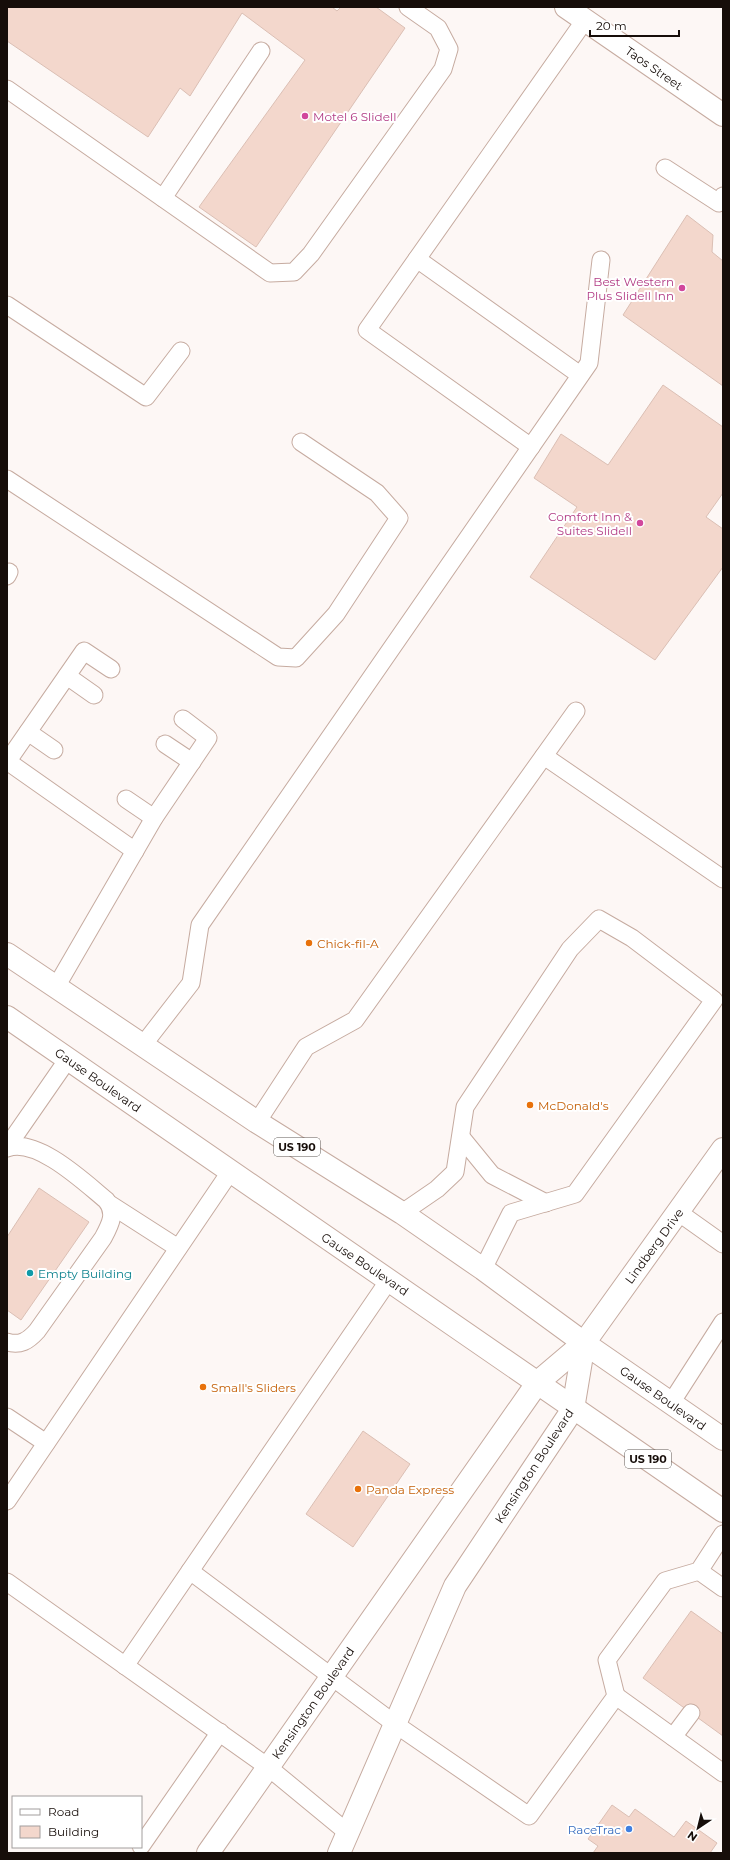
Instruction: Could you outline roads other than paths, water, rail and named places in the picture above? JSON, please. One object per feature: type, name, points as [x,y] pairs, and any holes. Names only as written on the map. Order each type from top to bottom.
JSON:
[{"type":"main road","name":"Taos Street","points":[[566,7],[723,115]]},
{"type":"main road","name":"Gause Boulevard","points":[[7,954],[257,1122],[402,1212],[584,1343],[723,1439]]},
{"type":"main road","name":"Gause Boulevard","points":[[7,1017],[230,1172],[538,1382],[573,1409],[723,1511]]},
{"type":"main road","name":"Lindberg Drive","points":[[584,1343],[723,1149]]},
{"type":"main road","name":"Kensington Boulevard","points":[[208,1853],[538,1382],[584,1343]]},
{"type":"main road","name":"Kensington Boulevard","points":[[339,1853],[455,1586],[573,1409],[584,1343]]},
{"type":"lane","points":[[7,89],[270,273],[294,272],[311,254],[443,69],[449,49],[438,28],[408,7]]},
{"type":"lane","points":[[531,447],[367,330],[585,20]]},
{"type":"lane","points":[[163,198],[261,51]]},
{"type":"lane","points":[[665,168],[722,202]]},
{"type":"lane","points":[[417,259],[580,375]]},
{"type":"lane","points":[[143,1046],[191,983],[200,925],[589,363],[601,260]]},
{"type":"lane","points":[[7,305],[146,397],[181,351]]},
{"type":"lane","points":[[7,479],[278,657],[296,658],[336,614],[399,518],[377,493],[301,442]]},
{"type":"lane","points":[[111,670],[84,651],[7,762],[135,851]]},
{"type":"lane","points":[[67,676],[94,695]]},
{"type":"lane","points":[[257,1122],[306,1047],[355,1020],[576,711]]},
{"type":"lane","points":[[56,987],[154,818],[208,738],[183,720]]},
{"type":"lane","points":[[28,732],[54,750]]},
{"type":"lane","points":[[165,744],[192,762]]},
{"type":"lane","points":[[544,756],[723,879]]},
{"type":"lane","points":[[126,799],[154,818]]},
{"type":"lane","points":[[402,1212],[437,1188],[455,1172],[465,1107],[570,949],[599,919],[632,938],[718,1004],[575,1194],[512,1213],[483,1269]]},
{"type":"lane","points":[[7,1147],[68,1060]]},
{"type":"lane","points":[[461,1137],[492,1175],[546,1203]]},
{"type":"lane","points":[[7,1147],[14,1145],[30,1147],[42,1153],[68,1170],[111,1205],[178,1248]]},
{"type":"lane","points":[[7,1501],[230,1172]]},
{"type":"lane","points":[[7,1342],[15,1344],[22,1343],[31,1338],[37,1331],[103,1238],[111,1224],[111,1205]]},
{"type":"lane","points":[[678,1212],[723,1244]]},
{"type":"lane","points":[[125,1666],[389,1280]]},
{"type":"lane","points":[[671,1403],[723,1322]]},
{"type":"lane","points":[[7,1417],[46,1444]]},
{"type":"lane","points":[[723,1534],[699,1571],[665,1580],[607,1660],[616,1696],[723,1773]]},
{"type":"lane","points":[[190,1571],[396,1724],[529,1816],[616,1696]]},
{"type":"lane","points":[[699,1571],[723,1588]]},
{"type":"lane","points":[[7,1582],[268,1767],[348,1833]]},
{"type":"lane","points":[[672,1737],[690,1713]]},
{"type":"lane","points":[[142,1846],[220,1732]]},
{"type":"place","name":"Motel 6 Slidell","points":[[305,116]]},
{"type":"place","name":"Best Western Plus Slidell Inn","points":[[682,288]]},
{"type":"place","name":"Comfort Inn & Suites Slidell","points":[[640,523]]},
{"type":"place","name":"Chick-fil-A","points":[[309,943]]},
{"type":"place","name":"McDonald's","points":[[530,1105]]},
{"type":"place","name":"Empty Building","points":[[30,1273]]},
{"type":"place","name":"Small's Sliders","points":[[203,1387]]},
{"type":"place","name":"Panda Express","points":[[358,1489]]},
{"type":"place","name":"RaceTrac","points":[[629,1829]]}]
